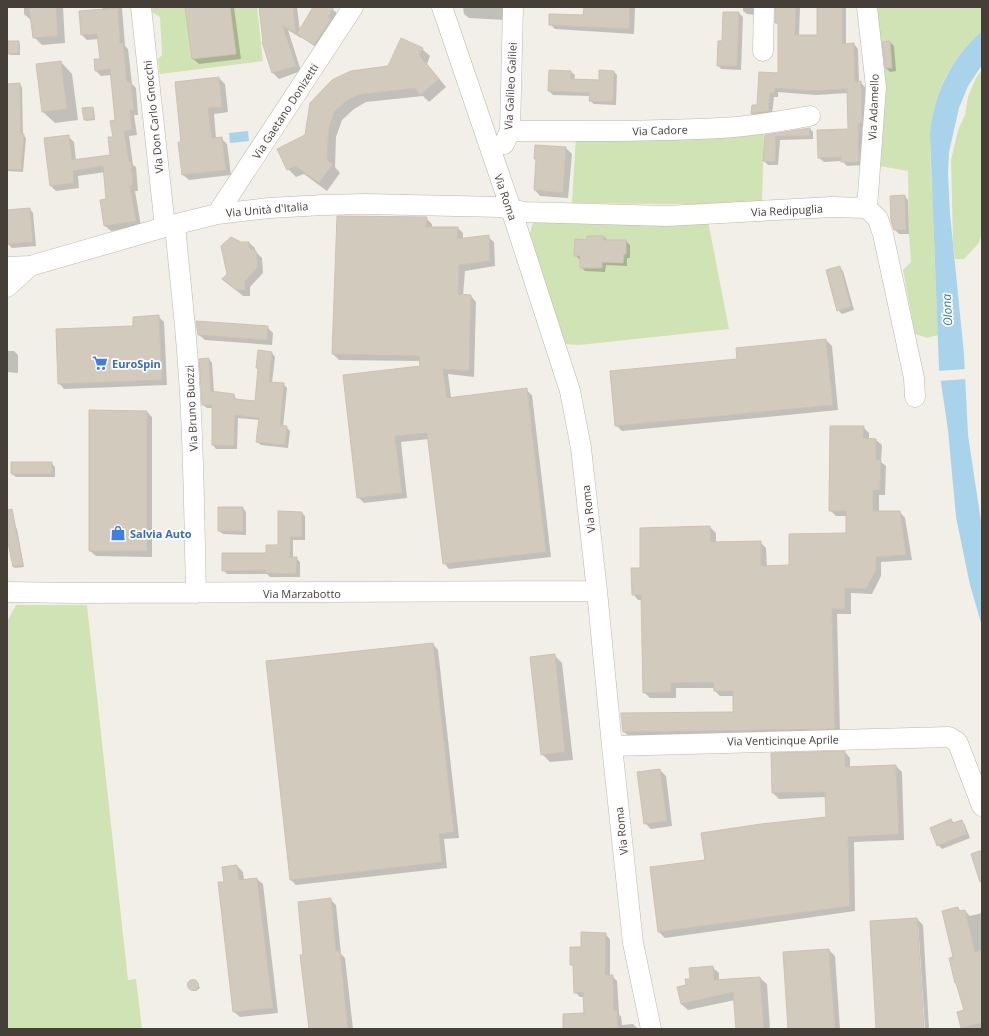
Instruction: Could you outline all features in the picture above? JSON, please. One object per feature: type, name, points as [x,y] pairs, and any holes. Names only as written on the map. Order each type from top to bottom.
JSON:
[{"type":"street","name":"Via Don Carlo Gnocchi","points":[[141,7],[170,226]]},
{"type":"street","name":"Via Gaetano Donizetti","points":[[217,214],[353,7]]},
{"type":"street","name":"Via Roma","points":[[442,7],[511,209],[565,371],[570,391],[581,448],[633,943],[651,1029]]},
{"type":"street","name":"Via Galileo Galilei","points":[[494,162],[510,131],[513,7]]},
{"type":"street","points":[[763,51],[764,7]]},
{"type":"street","name":"Via Adamello","points":[[867,7],[876,87],[867,208]]},
{"type":"street","name":"Via Cadore","points":[[510,131],[625,131],[721,128],[810,116]]},
{"type":"street","name":"Via Unità d'Italia","points":[[7,267],[30,266],[217,214],[256,209],[336,204],[500,207],[511,209]]},
{"type":"street","name":"Via Redipuglia","points":[[511,209],[524,212],[667,216],[832,208],[867,208]]},
{"type":"street","points":[[867,208],[878,220],[883,234],[914,378],[915,397]]},
{"type":"street","name":"Via Bruno Buozzi","points":[[170,226],[183,302],[188,366],[194,478],[196,593]]},
{"type":"street","name":"Via Unità d'Italia","points":[[7,286],[30,266]]},
{"type":"street","name":"Via Marzabotto","points":[[7,592],[76,594],[597,591]]},
{"type":"street","name":"Via Venticinque Aprile","points":[[612,746],[944,736],[953,739],[959,746],[982,806]]},
{"type":"green space","points":[[151,7],[257,7],[263,61],[160,74],[158,59],[162,55],[160,17],[152,12]]},
{"type":"green space","points":[[873,7],[982,7],[982,31],[952,65],[940,90],[933,118],[930,148],[938,335],[927,338],[915,334],[903,270],[911,262],[908,171],[874,165],[880,69],[892,67],[890,41],[878,42]]},
{"type":"green space","points":[[982,70],[982,233],[979,243],[964,259],[955,259],[953,243],[951,160],[958,130],[965,115],[968,97],[976,78]]},
{"type":"green space","points":[[764,132],[762,205],[572,203],[576,136]]},
{"type":"green space","points":[[538,218],[708,221],[729,329],[579,345],[563,344],[529,238],[532,225]]},
{"type":"green space","points":[[16,605],[87,605],[128,980],[136,979],[142,1029],[7,1029],[7,622]]},
{"type":"water","name":"Olona","points":[[982,31],[982,65],[968,86],[959,108],[949,152],[948,173],[950,214],[964,354],[968,435],[982,528],[982,626],[970,585],[956,517],[948,430],[939,369],[930,135],[935,105],[946,78],[961,54]]},
{"type":"water","points":[[248,131],[249,141],[230,143],[229,133]]},
{"type":"pier","points":[[967,369],[967,379],[938,381],[937,371]]},
{"type":"building","points":[[29,7],[56,7],[58,36],[33,38]]},
{"type":"building","points":[[185,7],[230,7],[236,54],[192,59]]},
{"type":"building","points":[[259,7],[293,7],[296,33],[283,26],[296,66],[272,73],[262,42]]},
{"type":"building","points":[[313,7],[334,7],[328,17],[331,19],[314,45],[297,34]]},
{"type":"building","points":[[584,7],[630,7],[629,29],[549,25],[549,14],[583,15]]},
{"type":"building","points":[[775,7],[796,7],[795,35],[817,35],[817,7],[842,7],[842,44],[854,43],[855,82],[861,81],[862,123],[858,123],[859,162],[841,162],[841,157],[818,158],[817,130],[848,129],[847,89],[811,91],[775,88],[774,93],[770,93],[768,111],[751,114],[752,105],[757,105],[759,72],[778,73],[778,23],[775,23]]},
{"type":"building","points":[[118,8],[120,43],[123,43],[127,82],[131,82],[134,110],[130,110],[132,130],[124,131],[129,161],[131,161],[133,185],[130,186],[136,221],[104,226],[100,200],[106,199],[103,166],[73,171],[74,183],[50,186],[44,138],[69,135],[72,160],[110,155],[108,137],[113,137],[110,121],[115,120],[110,69],[95,71],[94,59],[100,59],[97,34],[81,35],[79,11]]},
{"type":"building","points":[[723,12],[739,12],[737,66],[717,66],[718,41],[722,41]]},
{"type":"building","points":[[401,38],[423,48],[419,55],[439,79],[420,95],[415,88],[358,95],[346,101],[334,112],[329,129],[327,160],[333,164],[319,183],[295,166],[287,170],[277,149],[305,135],[310,103],[332,80],[351,71],[388,66]]},
{"type":"building","points":[[8,41],[19,41],[19,53],[8,54]]},
{"type":"building","points":[[890,41],[892,68],[885,68],[882,42]]},
{"type":"building","points":[[61,61],[67,109],[42,112],[36,64]]},
{"type":"building","points":[[549,70],[571,71],[571,79],[599,80],[599,70],[614,71],[613,102],[589,101],[590,93],[548,91]]},
{"type":"building","points":[[219,77],[222,107],[208,108],[212,138],[222,137],[226,170],[182,175],[178,142],[181,142],[175,82]]},
{"type":"building","points":[[20,83],[21,134],[24,134],[21,170],[7,169],[7,84]]},
{"type":"building","points":[[93,107],[94,119],[84,120],[82,108]]},
{"type":"building","points":[[810,128],[810,136],[776,136],[775,162],[763,161],[765,135]]},
{"type":"building","points":[[535,145],[566,147],[563,193],[534,190],[536,159],[534,159]]},
{"type":"building","points":[[905,195],[906,230],[894,230],[891,221],[890,196]]},
{"type":"building","points":[[30,208],[33,242],[7,244],[7,210]]},
{"type":"building","points":[[337,216],[427,217],[426,227],[458,227],[457,239],[489,235],[490,261],[459,265],[458,294],[471,295],[469,371],[443,369],[447,398],[527,388],[546,552],[443,564],[427,433],[395,436],[402,493],[357,498],[343,375],[420,366],[419,356],[332,354]]},
{"type":"building","points":[[587,236],[604,236],[604,240],[626,240],[626,254],[624,254],[623,263],[602,262],[602,268],[580,268],[580,256],[574,256],[575,239],[587,240]]},
{"type":"building","points":[[231,237],[241,242],[249,242],[250,248],[256,251],[258,267],[245,281],[245,290],[236,290],[222,279],[227,274],[221,246]]},
{"type":"building","points":[[840,266],[851,307],[837,311],[826,270]]},
{"type":"building","points":[[159,315],[162,380],[58,384],[56,329],[133,326],[133,317]]},
{"type":"building","points":[[196,321],[268,326],[267,340],[198,335]]},
{"type":"building","points":[[826,339],[833,405],[615,426],[610,371],[737,359],[736,348]]},
{"type":"building","points":[[258,350],[272,352],[269,382],[284,383],[280,425],[287,426],[285,445],[256,442],[259,418],[235,415],[234,446],[212,445],[212,405],[202,405],[199,359],[209,358],[211,391],[234,394],[234,399],[255,401]]},
{"type":"building","points":[[89,410],[147,411],[147,551],[89,551]]},
{"type":"building","points":[[830,426],[864,426],[863,438],[876,439],[876,460],[881,460],[880,490],[873,490],[873,511],[900,511],[906,555],[876,557],[876,570],[866,589],[845,588],[845,609],[832,609],[835,729],[623,732],[621,713],[733,712],[733,691],[714,691],[713,682],[671,683],[671,692],[643,693],[641,595],[632,595],[631,568],[640,568],[640,528],[710,526],[711,542],[761,541],[761,566],[789,565],[789,534],[846,533],[846,511],[829,511]]},
{"type":"building","points":[[11,462],[52,462],[52,474],[11,474]]},
{"type":"building","points":[[218,507],[243,507],[243,531],[218,531]]},
{"type":"building","points":[[12,509],[23,565],[13,567],[7,538],[7,510]]},
{"type":"building","points":[[278,511],[302,512],[302,537],[290,537],[290,557],[297,557],[296,574],[265,573],[266,570],[222,571],[222,553],[266,553],[266,545],[278,545]]},
{"type":"building","points":[[433,643],[454,832],[439,834],[442,862],[290,880],[266,661]]},
{"type":"building","points":[[555,654],[565,752],[541,755],[530,657]]},
{"type":"building","points":[[845,751],[845,767],[896,765],[899,834],[848,837],[850,906],[658,932],[650,867],[705,860],[701,833],[761,824],[826,817],[825,792],[772,793],[771,753]]},
{"type":"building","points":[[660,769],[667,821],[644,824],[637,772]]},
{"type":"building","points":[[951,819],[953,823],[962,820],[967,834],[937,846],[930,828]]},
{"type":"building","points":[[982,850],[982,882],[980,882],[971,854]]},
{"type":"building","points":[[237,865],[239,880],[257,878],[273,1008],[233,1012],[218,882],[224,882],[222,867]]},
{"type":"building","points":[[331,898],[336,951],[340,951],[348,1029],[309,1029],[300,955],[303,955],[298,902]]},
{"type":"building","points":[[958,907],[959,911],[965,910],[975,952],[982,950],[982,1023],[961,1028],[957,1012],[964,1010],[949,958],[953,957],[942,911]]},
{"type":"building","points":[[917,918],[924,1029],[876,1029],[870,921]]},
{"type":"building","points":[[581,932],[606,933],[605,975],[613,975],[614,1011],[617,1011],[618,1028],[563,1029],[563,1014],[584,1013],[583,992],[574,993],[573,965],[570,965],[570,947],[581,947]]},
{"type":"building","points":[[829,949],[835,1029],[788,1029],[783,952]]},
{"type":"building","points":[[713,966],[714,980],[760,977],[764,1029],[736,1029],[733,992],[681,1004],[677,987],[686,985],[685,979],[690,979],[689,968]]},
{"type":"building","points":[[191,980],[195,980],[197,981],[197,989],[191,990],[188,987],[188,983]]},
{"type":"place","name":"EuroSpin","points":[[100,363]]},
{"type":"place","name":"Salvia Auto","points":[[118,533]]}]
